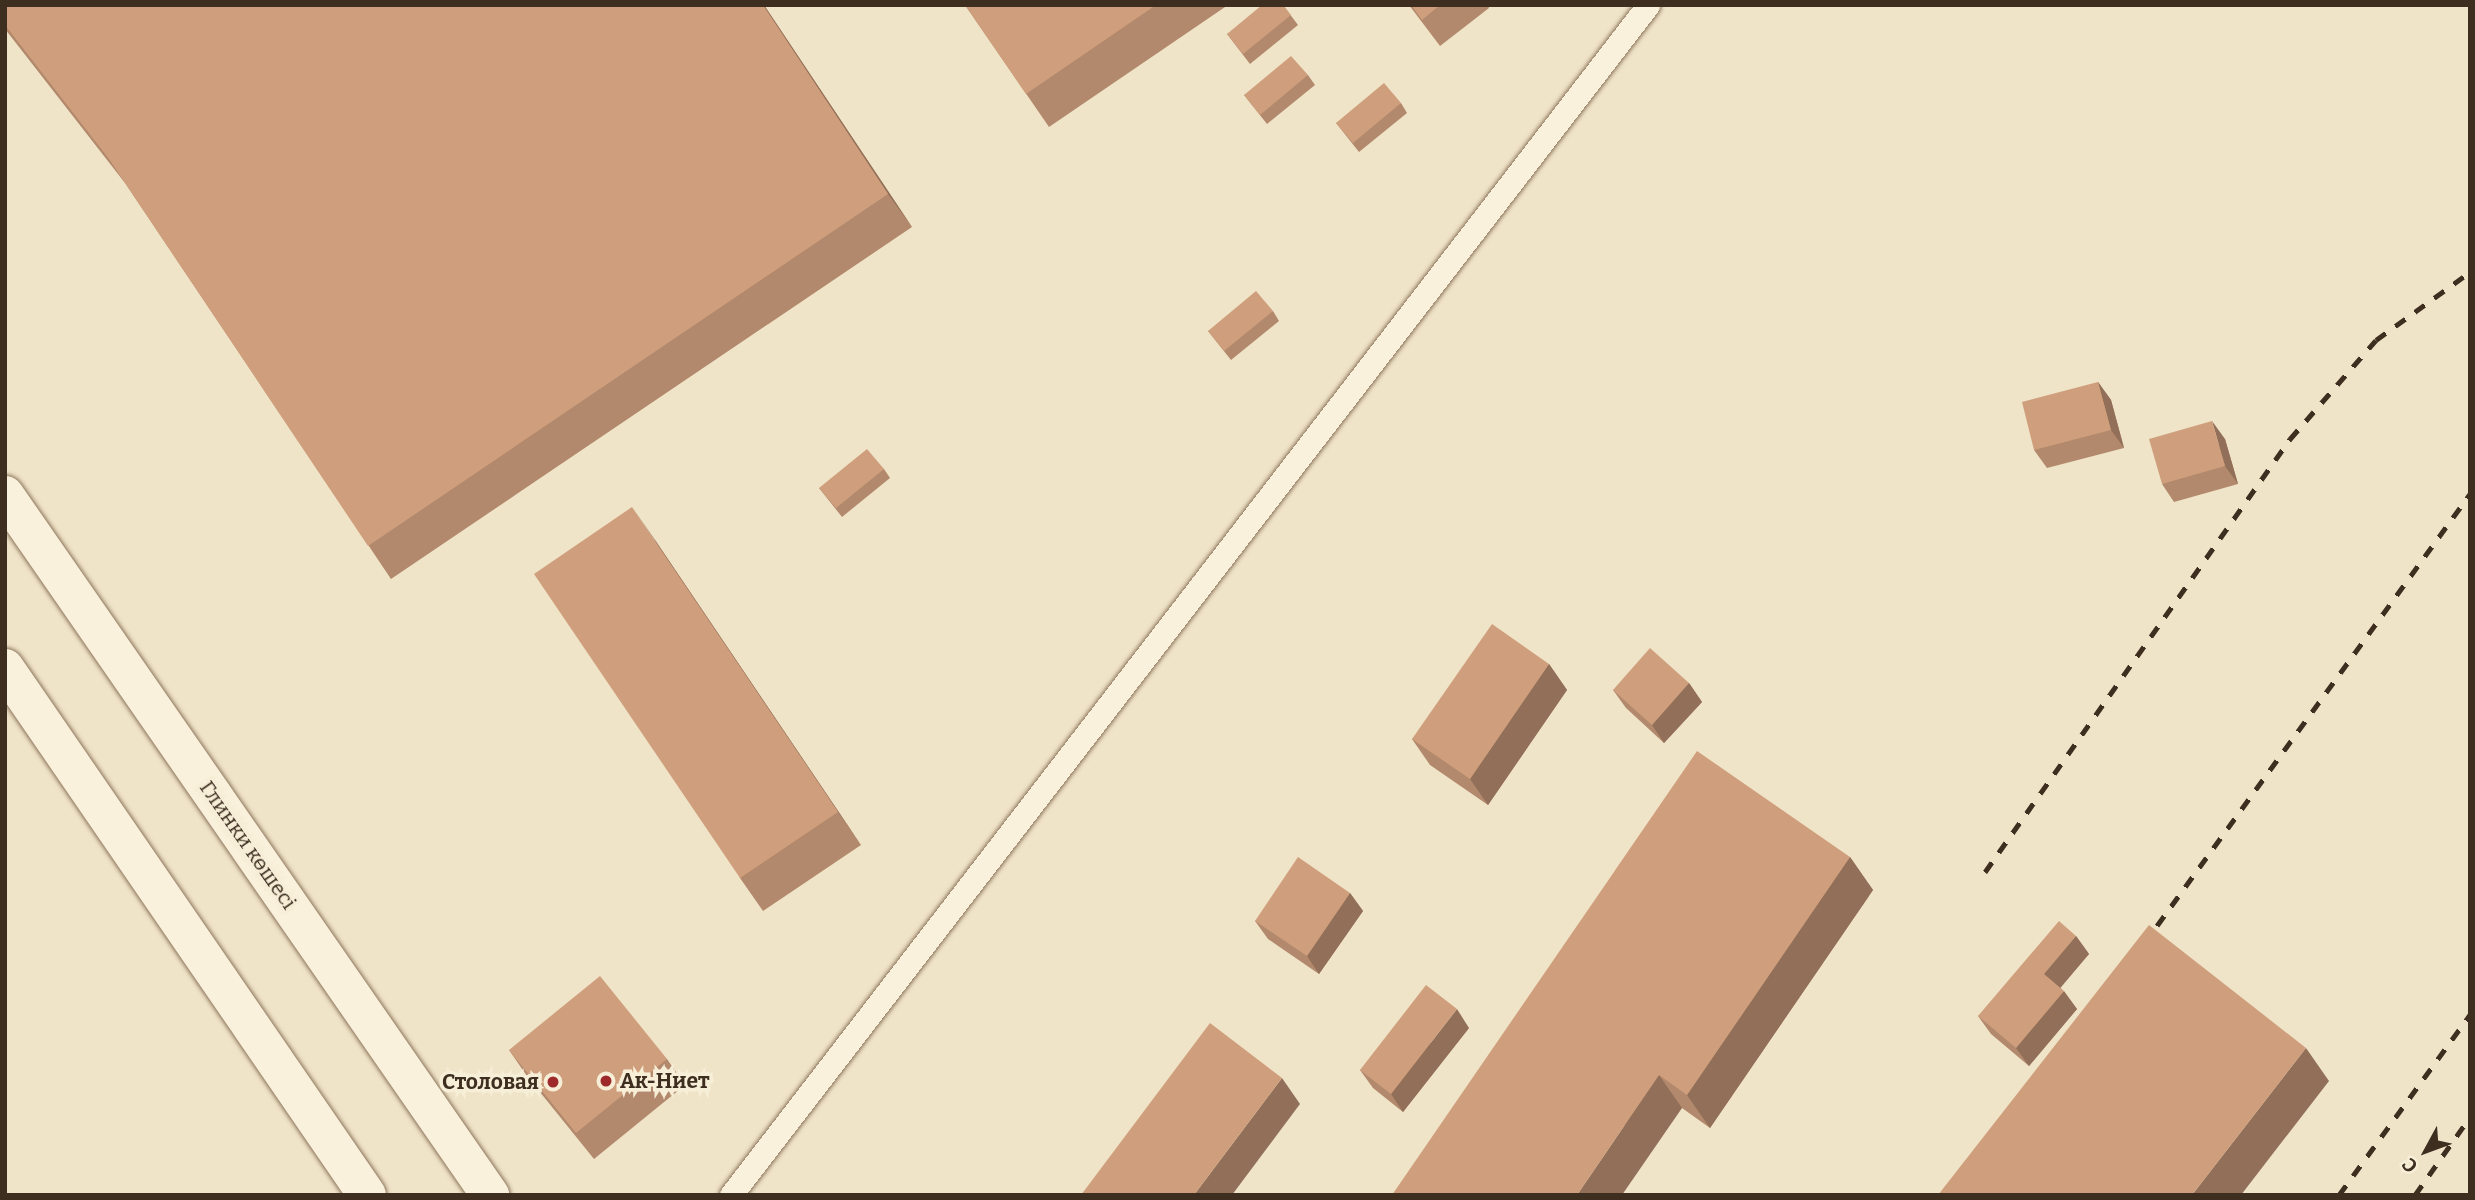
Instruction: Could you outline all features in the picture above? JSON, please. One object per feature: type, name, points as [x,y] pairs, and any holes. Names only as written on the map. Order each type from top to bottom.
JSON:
[{"type":"main road","name":"Глинки көшесі","points":[[5,495],[490,1195]]},
{"type":"main road","points":[[5,668],[367,1195]]},
{"type":"lane","points":[[731,1195],[1648,5]]},
{"type":"building","points":[[5,5],[763,5],[888,194],[368,546],[109,159],[5,25]]},
{"type":"building","points":[[965,5],[1156,5],[1026,94]]},
{"type":"building","points":[[1262,5],[1283,5],[1291,15],[1243,54],[1227,34]]},
{"type":"building","points":[[1411,5],[1440,5],[1422,20]]},
{"type":"building","points":[[1291,56],[1308,75],[1260,115],[1244,95]]},
{"type":"building","points":[[1384,83],[1401,103],[1353,143],[1336,123]]},
{"type":"building","points":[[1256,291],[1273,311],[1224,351],[1208,331]]},
{"type":"building","points":[[2098,382],[2111,430],[2034,450],[2022,402]]},
{"type":"building","points":[[2212,421],[2225,466],[2162,484],[2149,439]]},
{"type":"building","points":[[867,449],[884,469],[836,508],[819,488]]},
{"type":"building","points":[[632,507],[838,812],[740,878],[534,574]]},
{"type":"building","points":[[1492,624],[1549,664],[1470,779],[1412,739]]},
{"type":"building","points":[[1650,648],[1689,683],[1652,725],[1613,690]]},
{"type":"building","points":[[1697,751],[1850,857],[1687,1095],[1659,1075],[1577,1195],[1392,1195]]},
{"type":"building","points":[[1298,857],[1350,893],[1307,956],[1255,921]]},
{"type":"building","points":[[2059,921],[2076,936],[2044,974],[2064,991],[2016,1048],[1978,1016]]},
{"type":"building","points":[[2149,925],[2306,1048],[2192,1195],[1938,1195]]},
{"type":"building","name":"Ак-Ниет","points":[[600,976],[667,1059],[576,1133],[509,1050]]},
{"type":"building","points":[[1426,985],[1457,1009],[1391,1094],[1360,1070]]},
{"type":"building","points":[[1210,1023],[1282,1078],[1194,1195],[1081,1195]]},
{"type":"railway","points":[[1985,872],[2290,439],[2376,340],[2470,272]]},
{"type":"railway","points":[[2143,945],[2470,494]]},
{"type":"railway","points":[[2339,1195],[2470,1015]]},
{"type":"railway","points":[[2415,1195],[2470,1117]]},
{"type":"place","name":"Ак-Ниет","points":[[606,1081]]},
{"type":"place","name":"Столовая","points":[[553,1082]]}]
